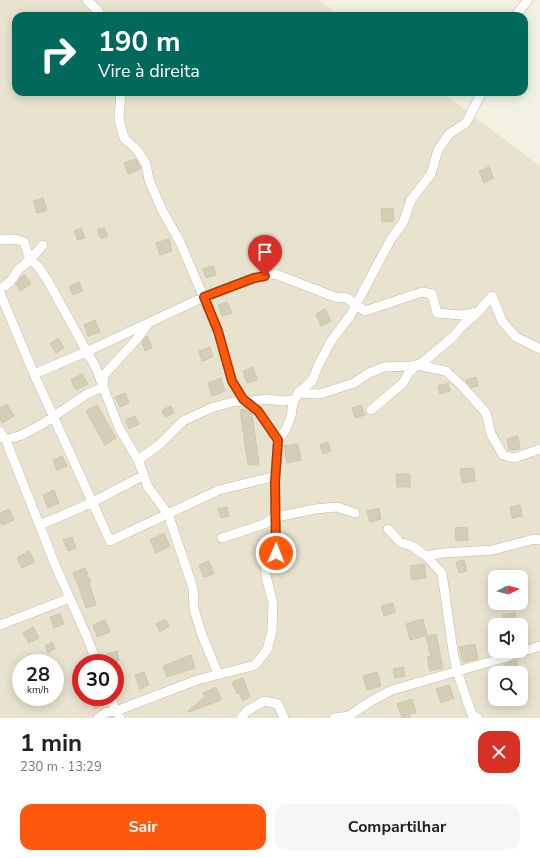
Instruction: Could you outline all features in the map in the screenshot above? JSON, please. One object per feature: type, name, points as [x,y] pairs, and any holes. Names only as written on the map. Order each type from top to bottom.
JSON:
[{"type":"street","points":[[87,0],[98,12]]},
{"type":"street","points":[[518,12],[528,0]]},
{"type":"street","points":[[121,96],[119,119],[124,138],[137,150],[146,164],[150,180],[159,202],[180,242],[218,331],[232,381],[245,401],[258,411],[278,440]]},
{"type":"street","points":[[98,718],[107,712],[118,715],[197,680],[255,665],[267,650],[272,631],[273,603],[266,576],[265,564],[276,553],[276,476],[278,440],[286,429],[296,397],[312,381],[331,341],[350,316],[391,239],[402,223],[411,200],[431,174],[438,150],[449,134],[466,123],[480,96]]},
{"type":"street","points":[[0,239],[15,239],[24,242],[30,260],[38,266],[49,283],[96,368],[119,428],[138,460],[148,487],[168,514],[193,588],[194,609],[201,632],[218,674]]},
{"type":"street","points":[[0,289],[10,282],[18,270],[30,260],[43,245]]},
{"type":"street","points":[[34,374],[86,352],[204,297],[254,278],[275,274],[335,296],[347,298],[365,311],[422,292],[432,294],[437,313],[462,315],[478,312]]},
{"type":"street","points":[[0,293],[34,374],[110,541],[218,490],[276,476]]},
{"type":"street","points":[[138,460],[159,444],[183,421],[210,408],[232,402],[264,399],[283,401],[296,397],[320,394],[354,383],[370,373],[384,367],[411,366],[422,363],[454,336],[492,296],[502,321],[516,337],[540,349]]},
{"type":"street","points":[[103,386],[104,375],[136,340],[149,323]]},
{"type":"street","points":[[371,410],[403,383],[409,372],[417,365]]},
{"type":"street","points":[[417,365],[446,371],[475,400],[486,413],[491,434],[503,455],[514,458],[540,449]]},
{"type":"street","points":[[1,435],[8,439],[22,435],[54,417],[87,394],[103,386]]},
{"type":"street","points":[[1,435],[93,654]]},
{"type":"street","points":[[40,525],[92,502],[144,475]]},
{"type":"street","points":[[222,538],[264,524],[276,517],[315,509],[337,507],[355,513]]},
{"type":"street","points":[[388,528],[400,542],[412,546],[426,556],[442,573],[457,671],[472,715],[478,718]]},
{"type":"street","points":[[426,556],[443,553],[493,550],[534,539],[540,540]]},
{"type":"street","points":[[0,625],[70,598]]},
{"type":"street","points":[[334,718],[349,716],[371,701],[392,690],[540,646]]},
{"type":"street","points":[[241,718],[247,711],[264,701],[278,704],[284,718]]},
{"type":"shaded area","points":[[0,0],[318,0],[334,12],[12,12],[12,96],[446,96],[540,166],[540,718],[0,718]]},
{"type":"building","points":[[136,159],[141,169],[128,174],[124,163]]},
{"type":"building","points":[[489,167],[494,178],[484,183],[479,171]]},
{"type":"building","points":[[43,198],[47,210],[37,213],[34,201]]},
{"type":"building","points":[[393,208],[394,221],[382,222],[381,209]]},
{"type":"building","points":[[81,228],[85,238],[78,240],[74,231]]},
{"type":"building","points":[[104,228],[108,236],[101,239],[97,230]]},
{"type":"building","points":[[169,239],[172,251],[160,255],[156,243]]},
{"type":"building","points":[[213,266],[216,275],[206,278],[203,269]]},
{"type":"building","points":[[25,275],[31,284],[20,291],[16,284],[20,278]]},
{"type":"building","points":[[79,282],[83,291],[73,295],[69,287]]},
{"type":"building","points":[[227,302],[232,313],[222,316],[218,305]]},
{"type":"building","points":[[325,309],[331,321],[321,326],[316,314]]},
{"type":"building","points":[[95,320],[100,332],[88,336],[84,325]]},
{"type":"building","points":[[147,336],[152,348],[145,351],[142,342]]},
{"type":"building","points":[[58,338],[64,348],[56,353],[50,344]]},
{"type":"building","points":[[210,347],[213,357],[202,361],[199,351]]},
{"type":"building","points":[[253,367],[257,380],[247,383],[243,371]]},
{"type":"building","points":[[82,374],[88,384],[76,390],[71,380]]},
{"type":"building","points":[[476,377],[478,386],[471,388],[466,380]]},
{"type":"building","points":[[221,378],[225,391],[212,396],[208,383]]},
{"type":"building","points":[[448,383],[450,391],[440,394],[438,386]]},
{"type":"building","points":[[125,393],[129,403],[120,407],[115,397]]},
{"type":"building","points":[[7,404],[14,416],[2,423],[0,418],[0,408]]},
{"type":"building","points":[[97,405],[116,438],[105,445],[86,411]]},
{"type":"building","points":[[361,405],[365,415],[355,418],[352,408]]},
{"type":"building","points":[[171,406],[174,413],[165,417],[162,410]]},
{"type":"building","points":[[246,409],[252,414],[259,464],[248,465],[240,410]]},
{"type":"building","points":[[135,416],[139,424],[129,429],[125,420]]},
{"type":"building","points":[[518,436],[520,449],[509,450],[507,439]]},
{"type":"building","points":[[328,442],[331,451],[323,454],[320,445]]},
{"type":"building","points":[[298,444],[301,460],[287,463],[284,446]]},
{"type":"building","points":[[62,456],[67,466],[57,470],[53,460]]},
{"type":"building","points":[[474,468],[475,481],[462,483],[460,469]]},
{"type":"building","points":[[396,474],[410,474],[410,487],[397,487]]},
{"type":"building","points":[[54,490],[59,503],[48,508],[43,495]]},
{"type":"building","points":[[520,505],[522,516],[512,518],[510,507]]},
{"type":"building","points":[[227,507],[229,516],[221,518],[218,509]]},
{"type":"building","points":[[379,508],[381,519],[370,522],[367,511]]},
{"type":"building","points":[[9,509],[14,520],[2,525],[0,521],[0,513]]},
{"type":"building","points":[[467,527],[468,540],[456,541],[455,528]]},
{"type":"building","points":[[164,533],[170,546],[156,553],[150,540]]},
{"type":"building","points":[[72,537],[76,548],[68,551],[63,540]]},
{"type":"building","points":[[29,551],[35,562],[22,568],[17,558]]},
{"type":"building","points":[[464,560],[467,571],[459,573],[456,562]]},
{"type":"building","points":[[209,561],[214,574],[204,577],[199,565]]},
{"type":"building","points":[[424,564],[426,578],[412,580],[410,566]]},
{"type":"building","points":[[85,568],[91,582],[89,583],[96,605],[86,608],[73,573]]},
{"type":"building","points":[[393,603],[395,612],[384,616],[381,606]]},
{"type":"building","points":[[515,613],[516,618],[504,618],[503,615]]},
{"type":"building","points":[[60,614],[64,624],[54,628],[50,617]]},
{"type":"building","points":[[165,619],[169,626],[160,632],[156,624]]},
{"type":"building","points":[[423,619],[427,635],[410,640],[406,624]]},
{"type":"building","points":[[105,620],[110,632],[97,637],[93,625]]},
{"type":"building","points":[[33,627],[39,638],[29,643],[23,633]]},
{"type":"building","points":[[436,634],[443,668],[430,671],[427,657],[431,656],[426,637]]},
{"type":"building","points":[[52,642],[55,649],[48,653],[45,646]]},
{"type":"building","points":[[475,644],[478,659],[463,662],[459,647]]},
{"type":"building","points":[[117,651],[118,654],[108,654]]},
{"type":"building","points":[[191,655],[195,668],[167,677],[163,666]]},
{"type":"building","points":[[516,660],[518,666],[505,666],[504,664]]},
{"type":"building","points":[[403,667],[405,676],[395,678],[393,669]]},
{"type":"building","points":[[144,672],[149,685],[140,689],[135,675]]},
{"type":"building","points":[[377,672],[381,686],[367,690],[363,676]]},
{"type":"building","points":[[243,678],[250,697],[243,701],[239,693],[237,694],[232,682]]},
{"type":"building","points":[[449,685],[454,698],[441,703],[436,689]]},
{"type":"building","points":[[216,687],[221,700],[189,712],[188,711],[205,697],[203,693]]},
{"type":"building","points":[[412,699],[416,712],[410,714],[410,718],[402,718],[397,704]]},
{"type":"building","points":[[93,706],[100,706],[94,709]]},
{"type":"route","points":[[265,276],[254,278],[204,297],[218,331],[232,381],[243,399],[258,411],[278,440],[275,482],[276,553]]}]
